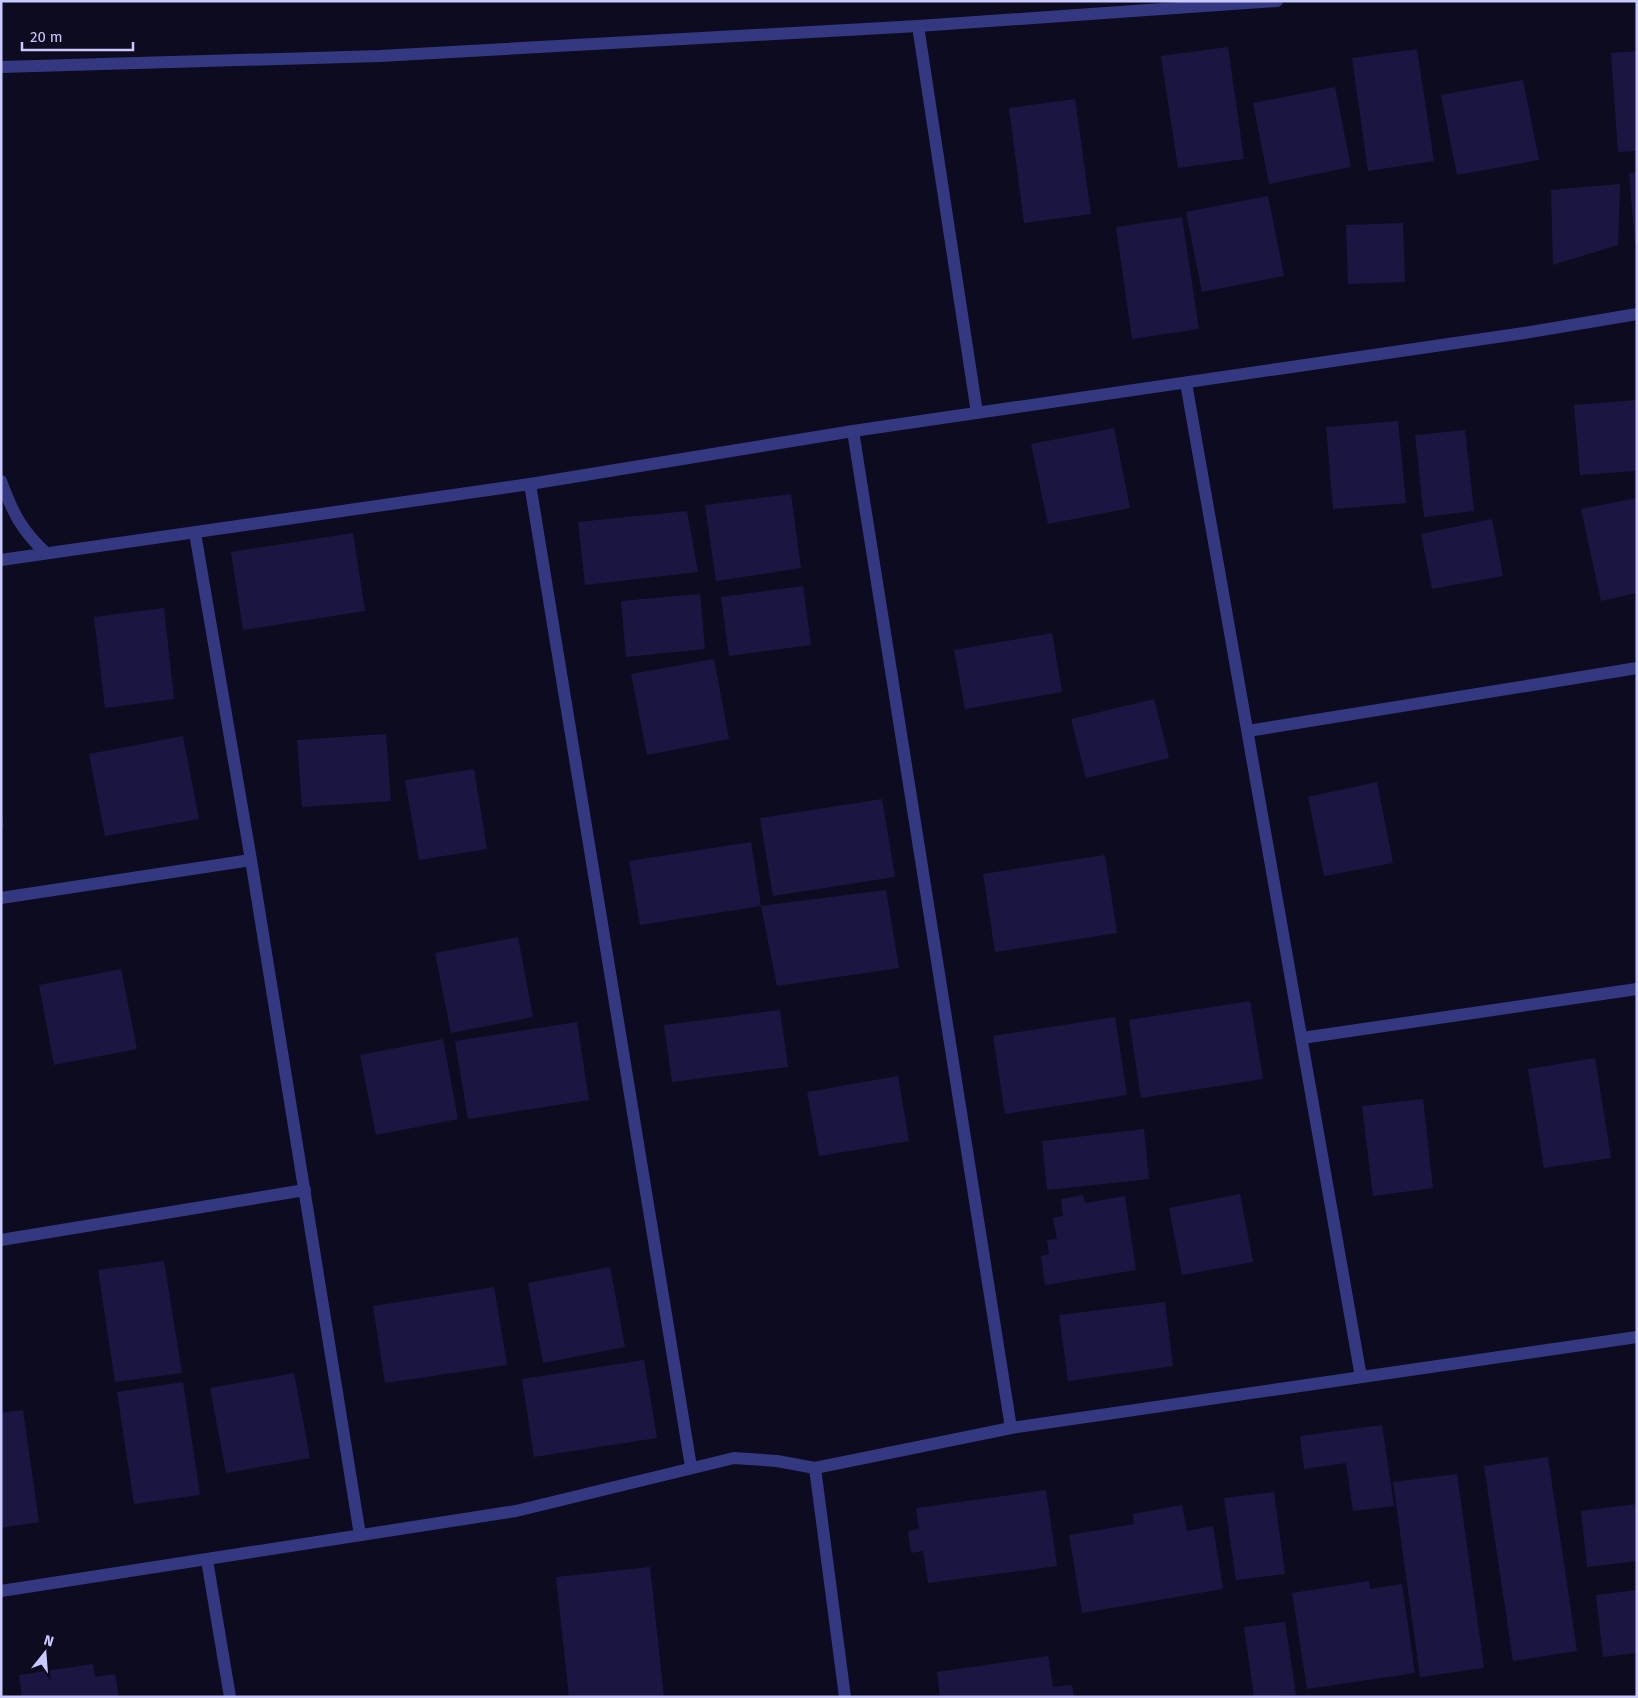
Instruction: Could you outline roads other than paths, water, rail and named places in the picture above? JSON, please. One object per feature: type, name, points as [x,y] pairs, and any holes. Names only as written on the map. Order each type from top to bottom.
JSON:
[{"type":"street","points":[[1,67],[380,56],[918,26],[1277,1]]},
{"type":"street","points":[[918,26],[977,413]]},
{"type":"street","points":[[1,560],[530,484],[853,431],[1186,383],[1637,314]]},
{"type":"street","points":[[1186,383],[1361,1377]]},
{"type":"street","points":[[853,431],[1012,1428]]},
{"type":"street","points":[[1,481],[14,515],[28,537],[46,553]]},
{"type":"street","points":[[530,484],[691,1467]]},
{"type":"street","points":[[195,533],[252,860],[360,1535]]},
{"type":"street","points":[[1248,731],[1637,668]]},
{"type":"street","points":[[1,898],[252,860]]},
{"type":"street","points":[[1302,1038],[1637,990]]},
{"type":"street","points":[[1,1240],[304,1190]]},
{"type":"street","points":[[1,1590],[207,1560],[516,1511],[734,1458],[777,1461],[815,1468],[1012,1428],[1637,1337]]},
{"type":"street","points":[[815,1468],[845,1697]]},
{"type":"street","points":[[207,1560],[230,1697]]}]
